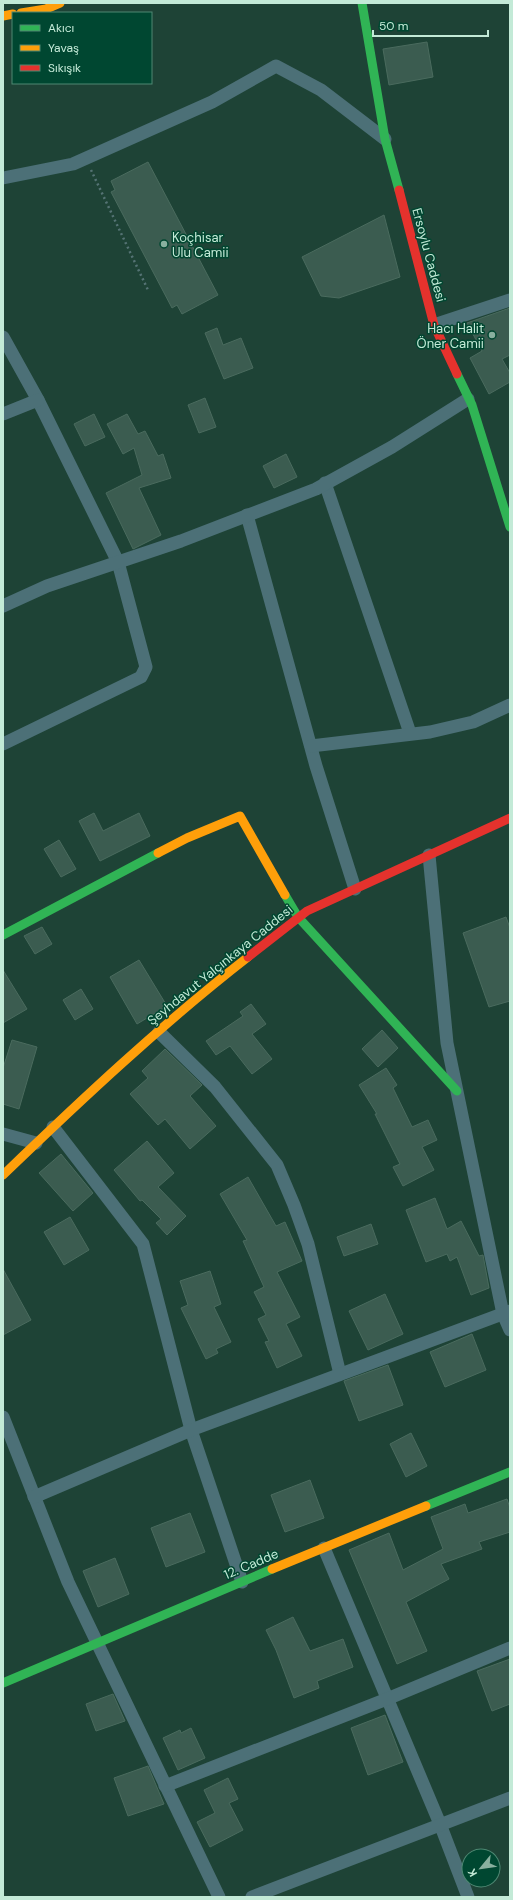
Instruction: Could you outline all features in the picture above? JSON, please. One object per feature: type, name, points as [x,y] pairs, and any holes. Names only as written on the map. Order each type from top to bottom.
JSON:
[{"type":"street","points":[[27,12],[46,9],[60,3]]},
{"type":"street","name":"Ersoylu Caddesi","points":[[362,3],[385,139],[434,325],[468,399],[510,527]]},
{"type":"street","points":[[3,178],[73,164],[212,102],[276,66],[321,90],[385,139]]},
{"type":"street","points":[[434,325],[510,300]]},
{"type":"street","points":[[3,337],[38,400],[118,562],[146,667],[141,676],[3,744]]},
{"type":"street","points":[[3,606],[47,586],[181,541],[325,484],[392,447],[468,399]]},
{"type":"street","points":[[3,414],[38,400]]},
{"type":"street","points":[[325,484],[410,733]]},
{"type":"street","points":[[247,515],[311,746],[355,889]]},
{"type":"street","points":[[311,746],[410,733],[430,732],[473,722],[510,705]]},
{"type":"street","points":[[3,935],[187,838],[240,816],[298,917],[457,1091]]},
{"type":"street","name":"Şeyhdavut Yalçınkaya Caddesi","points":[[3,1175],[53,1127],[198,996],[298,917],[307,911],[510,818]]},
{"type":"street","points":[[429,855],[447,1043],[510,1330]]},
{"type":"street","points":[[159,1032],[215,1087],[277,1165],[294,1205],[308,1244],[340,1374]]},
{"type":"street","points":[[53,1127],[143,1244],[191,1430],[242,1582]]},
{"type":"street","points":[[3,1134],[36,1143]]},
{"type":"street","points":[[34,1497],[191,1430],[507,1313]]},
{"type":"street","points":[[3,1417],[68,1582],[219,1897]]},
{"type":"street","name":"12. Cadde","points":[[3,1683],[242,1582],[510,1472]]},
{"type":"street","points":[[324,1548],[440,1824],[468,1897]]},
{"type":"street","points":[[165,1786],[387,1699],[510,1648]]},
{"type":"street","points":[[252,1897],[510,1798]]},
{"type":"path","points":[[86,158],[148,290]]},
{"type":"building","points":[[427,42],[433,77],[389,85],[383,49]]},
{"type":"building","name":"Koçhisar Ulu Camii","points":[[148,162],[218,295],[182,314],[177,305],[172,308],[111,192],[115,190],[111,181]]},
{"type":"building","points":[[384,215],[400,277],[339,298],[321,296],[302,257]]},
{"type":"building","name":"Hacı Halit Öner Camii","points":[[510,308],[510,355],[502,359],[510,373],[510,382],[489,394],[470,358],[482,351],[467,323]]},
{"type":"building","points":[[217,328],[223,345],[241,338],[253,368],[224,379],[205,333]]},
{"type":"building","points":[[205,398],[216,427],[199,433],[188,405]]},
{"type":"building","points":[[94,414],[105,437],[85,446],[74,424]]},
{"type":"building","points":[[127,414],[138,434],[145,431],[158,456],[163,454],[171,478],[139,488],[161,535],[133,549],[106,493],[142,475],[134,448],[123,454],[107,424]]},
{"type":"building","points":[[286,454],[297,477],[274,488],[263,466]]},
{"type":"building","points":[[94,813],[103,831],[139,813],[150,836],[100,861],[79,821]]},
{"type":"building","points":[[59,840],[76,869],[61,877],[44,849]]},
{"type":"building","points":[[506,917],[510,928],[510,1001],[489,1007],[463,933]]},
{"type":"building","points":[[42,927],[52,944],[35,954],[24,936]]},
{"type":"building","points":[[139,960],[167,1006],[137,1024],[110,977]]},
{"type":"building","points":[[3,970],[27,1009],[3,1023]]},
{"type":"building","points":[[81,989],[93,1009],[75,1020],[63,1000]]},
{"type":"building","points":[[251,1004],[266,1024],[252,1034],[272,1059],[252,1074],[230,1046],[216,1055],[206,1041],[243,1016],[240,1012]]},
{"type":"building","points":[[382,1030],[398,1048],[378,1067],[362,1049]]},
{"type":"building","points":[[12,1040],[37,1047],[19,1109],[3,1104],[3,1068]]},
{"type":"building","points":[[165,1049],[202,1085],[190,1096],[216,1126],[190,1149],[165,1119],[158,1125],[130,1094],[148,1078],[142,1071]]},
{"type":"building","points":[[386,1068],[397,1085],[393,1088],[412,1127],[428,1120],[437,1140],[422,1147],[434,1170],[403,1186],[393,1167],[400,1164],[375,1114],[377,1114],[359,1085]]},
{"type":"building","points":[[147,1141],[174,1173],[158,1187],[186,1216],[167,1235],[156,1223],[161,1219],[142,1200],[140,1201],[114,1170]]},
{"type":"building","points":[[61,1154],[93,1193],[73,1211],[39,1173]]},
{"type":"building","points":[[248,1177],[276,1226],[285,1222],[302,1261],[277,1272],[300,1317],[286,1324],[302,1356],[277,1368],[265,1342],[269,1341],[258,1319],[266,1315],[254,1292],[264,1287],[243,1241],[247,1240],[220,1194]]},
{"type":"building","points":[[435,1198],[447,1229],[461,1221],[479,1256],[483,1255],[489,1288],[471,1295],[457,1257],[450,1261],[447,1254],[426,1262],[406,1210]]},
{"type":"building","points":[[70,1217],[89,1250],[64,1265],[44,1232]]},
{"type":"building","points":[[371,1224],[378,1244],[344,1256],[337,1237]]},
{"type":"building","points":[[3,1269],[31,1320],[3,1335]]},
{"type":"building","points":[[210,1271],[221,1304],[214,1307],[231,1342],[216,1349],[218,1353],[206,1359],[181,1308],[188,1305],[180,1281]]},
{"type":"building","points":[[385,1294],[403,1334],[368,1350],[349,1311]]},
{"type":"building","points":[[472,1334],[486,1370],[445,1387],[430,1352]]},
{"type":"building","points":[[388,1365],[403,1405],[359,1421],[344,1381]]},
{"type":"building","points":[[411,1433],[427,1466],[406,1477],[390,1444]]},
{"type":"building","points":[[310,1480],[324,1518],[285,1532],[271,1495]]},
{"type":"building","points":[[507,1499],[510,1508],[510,1532],[479,1542],[482,1549],[441,1564],[449,1579],[406,1602],[427,1651],[397,1664],[349,1550],[389,1533],[403,1570],[443,1549],[431,1517],[465,1504],[468,1513]]},
{"type":"building","points":[[190,1513],[205,1552],[166,1567],[151,1528]]},
{"type":"building","points":[[115,1558],[129,1594],[98,1607],[83,1571]]},
{"type":"building","points":[[293,1617],[310,1651],[343,1639],[353,1667],[317,1681],[319,1688],[294,1698],[276,1650],[266,1630]]},
{"type":"building","points":[[510,1659],[510,1704],[492,1711],[477,1671]]},
{"type":"building","points":[[113,1694],[125,1721],[96,1731],[86,1704]]},
{"type":"building","points":[[385,1715],[403,1762],[368,1775],[351,1728]]},
{"type":"building","points":[[191,1728],[205,1758],[178,1770],[163,1738],[180,1730],[181,1733]]},
{"type":"building","points":[[148,1766],[164,1804],[128,1816],[114,1778]]},
{"type":"building","points":[[228,1778],[238,1799],[229,1803],[243,1830],[210,1847],[197,1822],[215,1813],[204,1790]]},
{"type":"traffic: fast","points":[[362,3],[385,139],[399,190]]},
{"type":"traffic: fast","points":[[457,374],[472,405],[510,527]]},
{"type":"traffic: fast","points":[[3,935],[158,853]]},
{"type":"traffic: fast","points":[[285,895],[298,917],[457,1091]]},
{"type":"traffic: fast","points":[[426,1506],[510,1472]]},
{"type":"traffic: fast","points":[[3,1683],[272,1569]]},
{"type":"traffic: slow","points":[[27,12],[46,9],[60,3]]},
{"type":"traffic: slow","points":[[3,16],[12,14]]},
{"type":"traffic: slow","points":[[158,853],[187,838],[240,816],[285,895]]},
{"type":"traffic: slow","points":[[3,1175],[154,1035],[248,957]]},
{"type":"traffic: slow","points":[[272,1569],[426,1506]]},
{"type":"traffic: jam","points":[[399,190],[434,325],[457,374]]},
{"type":"traffic: jam","points":[[248,957],[307,911],[510,818]]},
{"type":"place","name":"Koçhisar Ulu Camii","points":[[164,244]]},
{"type":"place","name":"Hacı Halit Öner Camii","points":[[492,335]]}]
